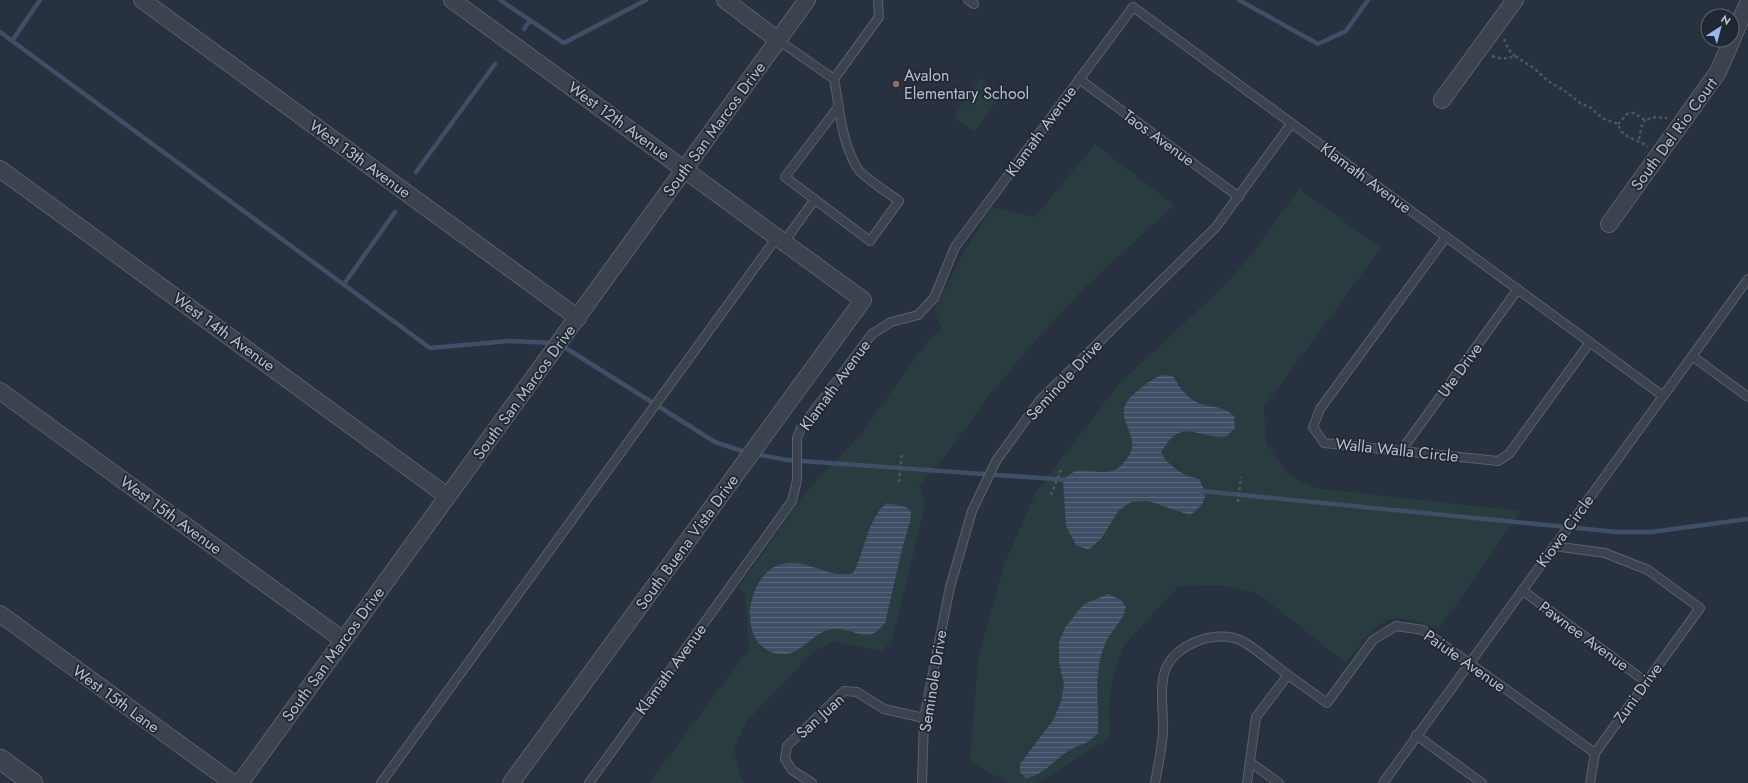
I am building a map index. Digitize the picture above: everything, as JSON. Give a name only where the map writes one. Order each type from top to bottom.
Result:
[{"type":"street","name":"West 13th Avenue","points":[[142,0],[578,318]]},
{"type":"street","name":"West 12th Avenue","points":[[452,0],[864,300]]},
{"type":"street","points":[[725,0],[778,40]]},
{"type":"street","name":"South San Marcos Drive","points":[[240,783],[807,0]]},
{"type":"street","points":[[1442,100],[1515,0]]},
{"type":"street","name":"South Del Rio Court","points":[[1740,22],[1748,4]]},
{"type":"street","name":"South Del Rio Court","points":[[1609,224],[1718,72],[1728,48]]},
{"type":"street","name":"West 14th Avenue","points":[[0,169],[447,496]]},
{"type":"street","name":"South Buena Vista Drive","points":[[511,783],[864,300]]},
{"type":"street","name":"West 15th Avenue","points":[[0,391],[343,640]]},
{"type":"street","name":"West 15th Lane","points":[[0,614],[233,783]]},
{"type":"street","points":[[0,759],[34,783]]},
{"type":"lane","points":[[834,79],[879,17],[878,0]]},
{"type":"lane","name":"Klamath Avenue","points":[[589,783],[792,501],[797,480],[797,438],[802,428],[872,334],[891,322],[918,315],[934,298],[955,247],[1133,6],[1291,124],[1663,396]]},
{"type":"lane","points":[[778,40],[834,79],[839,106],[845,141],[858,170],[899,201],[870,241],[785,177],[839,106]]},
{"type":"lane","name":"Taos Avenue","points":[[1079,79],[1239,197]]},
{"type":"lane","name":"Seminole Drive","points":[[922,783],[924,718],[950,587],[972,511],[996,461],[1040,400],[1216,227],[1291,124]]},
{"type":"lane","points":[[381,783],[781,240],[815,199]]},
{"type":"lane","name":"Walla Walla Circle","points":[[1446,237],[1320,408],[1313,428],[1324,443],[1498,461],[1509,454],[1590,342]]},
{"type":"lane","name":"Kiowa Circle","points":[[1383,783],[1416,735],[1747,282]]},
{"type":"lane","name":"Ute Drive","points":[[1401,451],[1518,289]]},
{"type":"lane","points":[[1692,356],[1748,397]]},
{"type":"lane","name":"Zuni Drive","points":[[1554,546],[1605,553],[1648,570],[1700,608],[1595,753],[1590,783]]},
{"type":"lane","name":"Pawnee Avenue","points":[[1522,590],[1646,682]]},
{"type":"lane","name":"Paiute Avenue","points":[[1288,675],[1327,703],[1374,640],[1396,626],[1423,630],[1595,753]]},
{"type":"lane","points":[[1155,783],[1163,732],[1161,694],[1164,672],[1177,653],[1195,641],[1218,636],[1241,641],[1288,675],[1256,717],[1251,763],[1247,783]]},
{"type":"lane","name":"San Juan","points":[[812,783],[792,770],[785,759],[787,746],[844,691],[857,692],[884,709],[924,718]]},
{"type":"lane","points":[[1416,735],[1482,783]]},
{"type":"lane","points":[[1251,763],[1279,783]]},
{"type":"path","points":[[1492,31],[1505,40],[1509,50],[1515,56],[1548,81],[1565,91],[1580,103],[1591,108],[1602,118],[1618,124]]},
{"type":"path","points":[[1479,48],[1499,58],[1508,59],[1515,56]]},
{"type":"path","points":[[1618,124],[1627,114],[1634,113],[1645,120]]},
{"type":"path","points":[[1639,139],[1642,125],[1645,120],[1656,117],[1668,118],[1679,126]]},
{"type":"path","points":[[1618,124],[1620,131],[1625,136],[1639,139],[1658,155]]},
{"type":"path","points":[[899,482],[902,454]]},
{"type":"path","points":[[1051,494],[1062,467]]},
{"type":"path","points":[[1238,502],[1241,477]]},
{"type":"green space","points":[[980,78],[1002,94],[974,132],[953,117]]},
{"type":"green space","points":[[1095,144],[1174,205],[1083,289],[1037,339],[986,399],[951,449],[919,486],[925,505],[893,638],[882,651],[832,641],[812,653],[746,722],[734,750],[741,779],[744,783],[649,783],[749,649],[745,594],[738,588],[805,493],[861,434],[927,342],[942,329],[934,311],[965,250],[992,207],[1035,217]]},
{"type":"green space","points":[[1299,189],[1381,248],[1264,407],[1266,443],[1288,475],[1315,488],[1521,511],[1439,629],[1421,622],[1407,619],[1394,618],[1388,620],[1370,633],[1346,663],[1257,593],[1219,585],[1179,586],[1125,644],[1113,674],[1109,709],[1110,738],[1037,783],[1008,783],[970,761],[978,659],[1004,565],[1036,492],[1119,384],[1227,283],[1251,255]]},
{"type":"water","points":[[1164,375],[1173,376],[1182,390],[1194,401],[1224,409],[1234,416],[1235,428],[1226,437],[1215,437],[1183,432],[1176,435],[1169,441],[1161,453],[1168,463],[1177,470],[1188,476],[1199,479],[1205,495],[1203,503],[1190,515],[1148,501],[1131,502],[1119,510],[1101,539],[1088,550],[1076,545],[1066,526],[1063,480],[1071,473],[1076,471],[1083,470],[1103,472],[1115,470],[1126,460],[1131,450],[1132,441],[1124,416],[1124,408],[1129,398],[1141,388],[1154,378]]},
{"type":"water","points":[[887,503],[906,507],[911,512],[910,522],[903,545],[885,623],[873,634],[867,635],[844,630],[828,630],[821,633],[801,648],[787,654],[779,654],[765,649],[756,639],[751,626],[750,610],[753,595],[759,581],[769,570],[782,564],[791,563],[800,563],[835,574],[853,573],[875,517],[880,509]]},
{"type":"water","points":[[1108,594],[1121,600],[1126,607],[1122,617],[1105,644],[1101,655],[1097,688],[1098,733],[1088,741],[1066,753],[1039,773],[1026,778],[1020,772],[1020,764],[1054,719],[1061,701],[1064,685],[1059,662],[1059,641],[1066,626],[1084,604]]},
{"type":"waterway","points":[[12,41],[40,0]]},
{"type":"waterway","points":[[500,0],[564,43],[646,0]]},
{"type":"waterway","points":[[1239,0],[1318,44],[1346,31],[1368,0]]},
{"type":"waterway","points":[[524,29],[529,22]]},
{"type":"waterway","points":[[0,32],[430,348],[509,341],[554,343]]},
{"type":"waterway","points":[[416,172],[495,64]]},
{"type":"waterway","points":[[344,284],[395,212]]},
{"type":"waterway","points":[[561,345],[715,442],[748,453]]},
{"type":"waterway","points":[[755,454],[787,460],[1069,480]]},
{"type":"waterway","points":[[1201,491],[1617,532],[1651,532],[1748,519]]},
{"type":"place","name":"Avalon Elementary School","points":[[896,84]]}]
